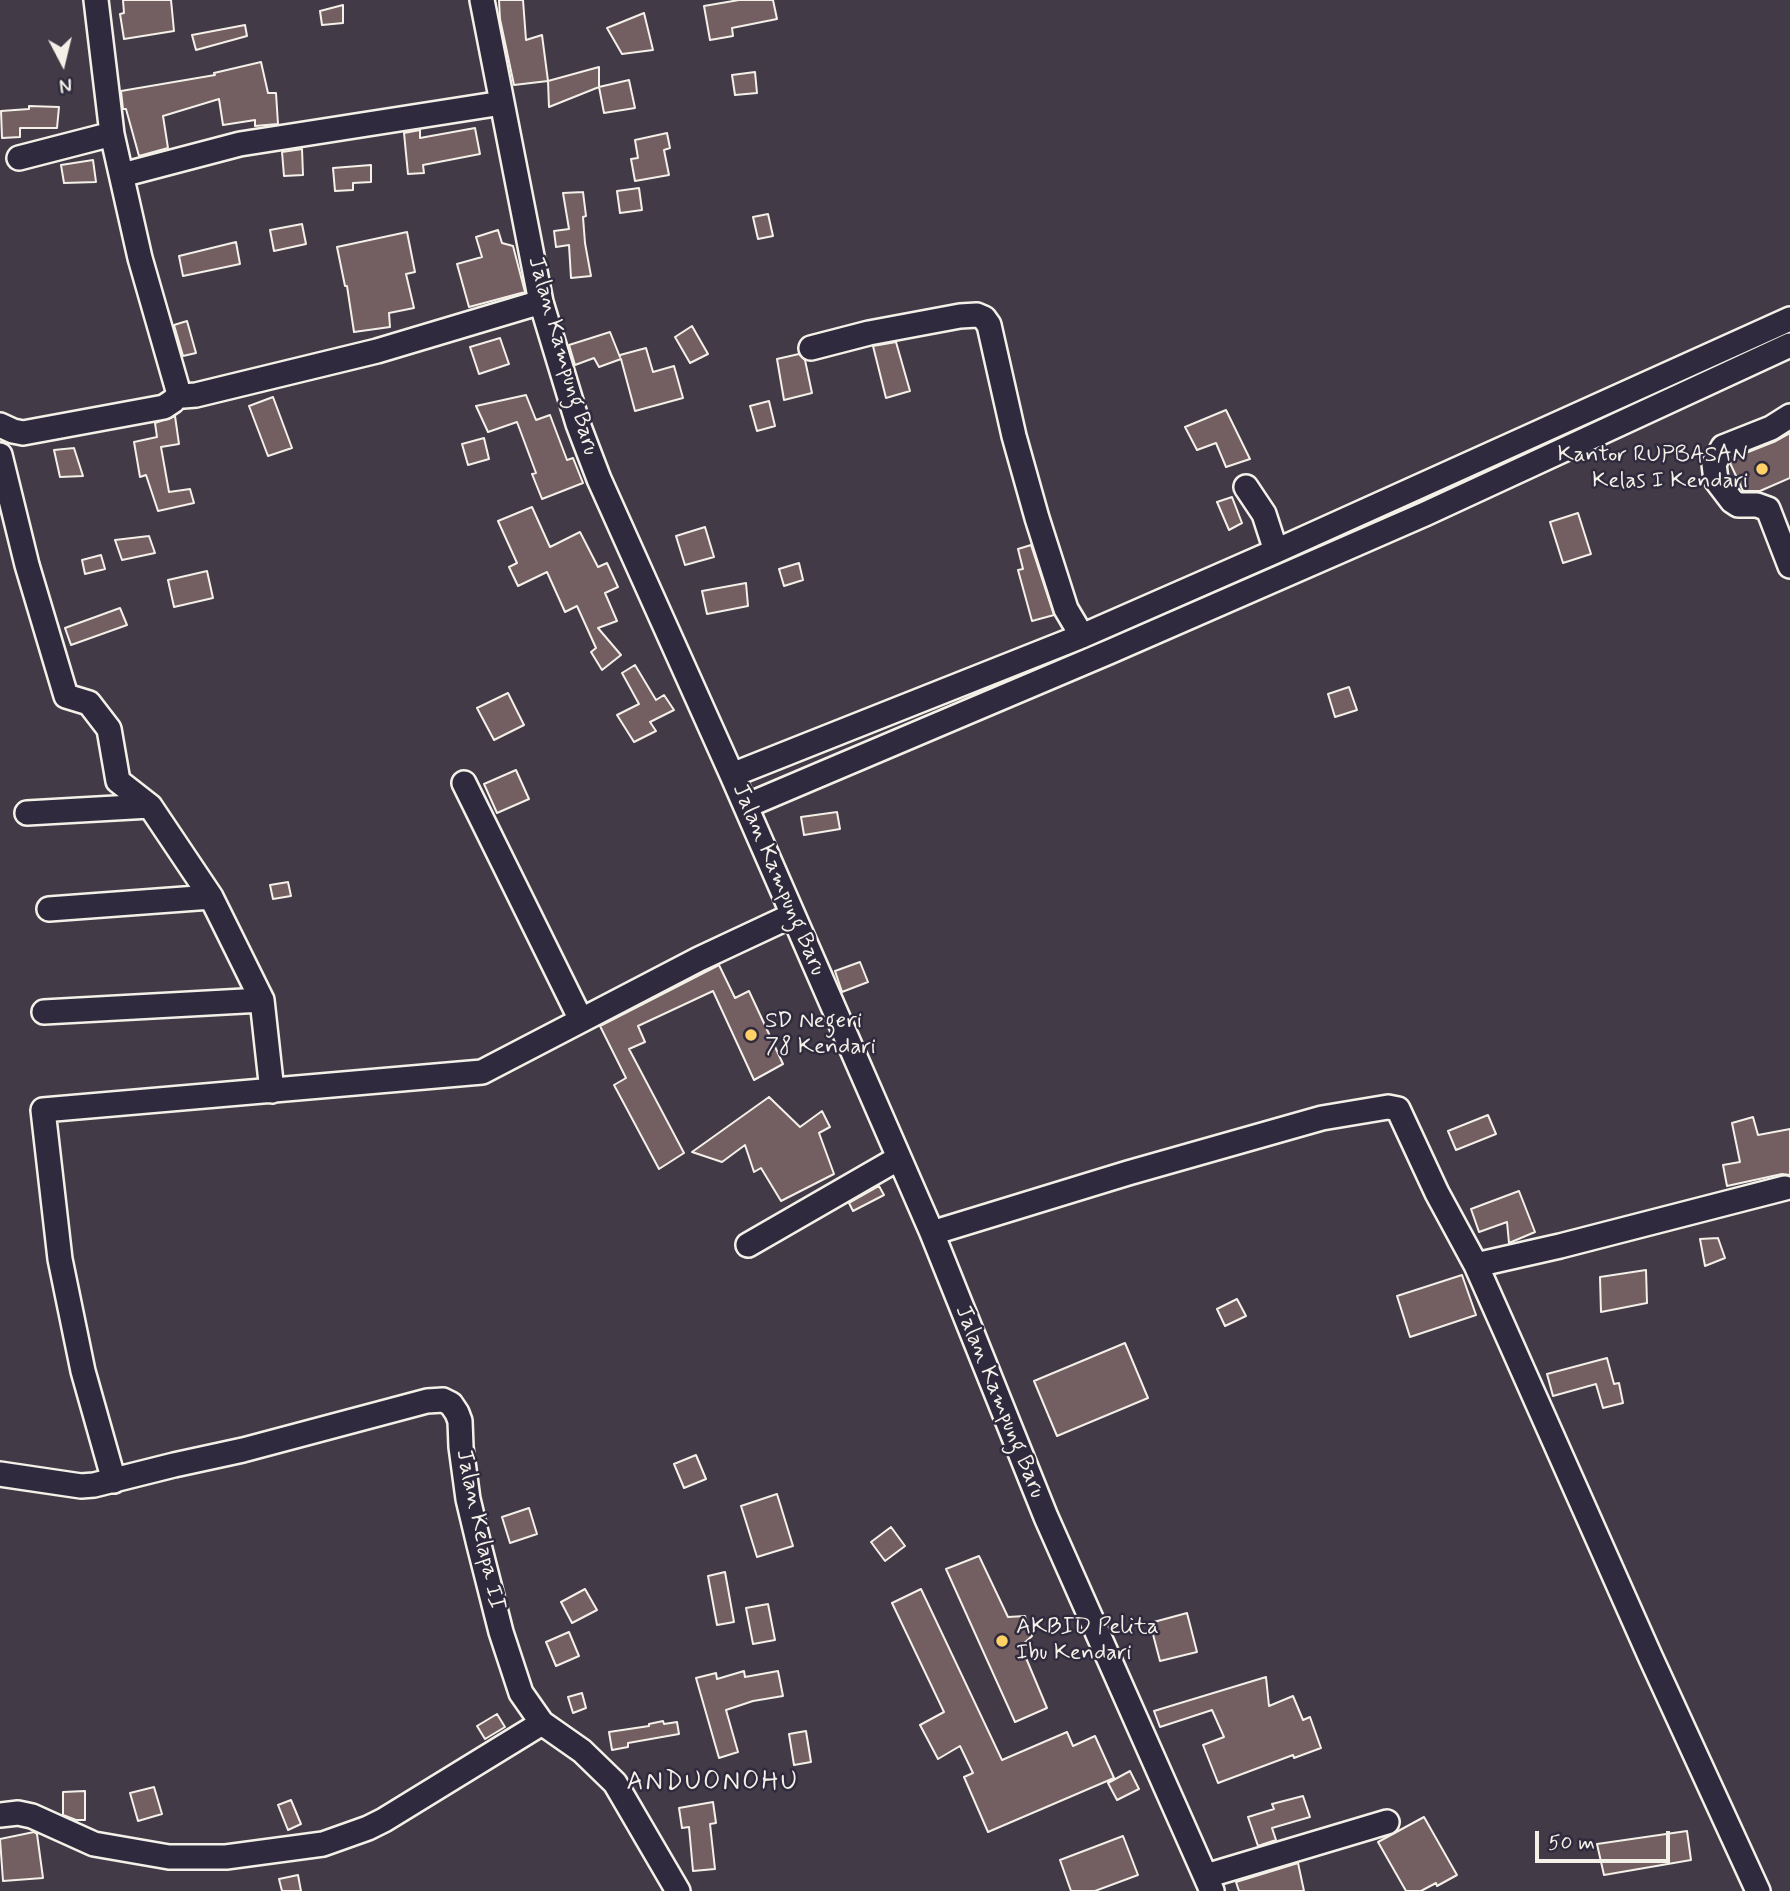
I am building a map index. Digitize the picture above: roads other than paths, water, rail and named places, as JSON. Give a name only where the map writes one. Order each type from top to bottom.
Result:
[{"type":"street","points":[[96,0],[112,134],[140,258],[179,394]]},
{"type":"street","name":"Jalan Kampung Baru","points":[[482,0],[541,302],[578,424],[599,479],[746,806],[932,1233],[1046,1517],[1209,1884]]},
{"type":"street","points":[[122,175],[240,144],[502,103]]},
{"type":"street","points":[[19,158],[112,134]]},
{"type":"street","points":[[179,394],[196,395],[377,351],[541,302]]},
{"type":"street","points":[[811,348],[869,333],[960,316],[977,315],[984,318],[989,325],[1014,436],[1037,518],[1066,609],[1082,636]]},
{"type":"street","points":[[732,775],[1082,636],[1783,323],[1789,350],[1412,520],[746,806]]},
{"type":"street","points":[[0,425],[23,433],[164,407],[179,394]]},
{"type":"street","points":[[1790,416],[1771,428],[1723,447],[1714,464],[1716,480],[1731,501],[1738,505],[1758,505],[1768,509],[1790,566]]},
{"type":"street","points":[[0,455],[27,565],[66,696],[89,703],[109,729],[118,781],[150,806],[211,897],[262,1000],[272,1091]]},
{"type":"street","points":[[1247,487],[1264,514],[1276,551]]},
{"type":"street","points":[[464,783],[581,1020]]},
{"type":"street","points":[[27,813],[150,806]]},
{"type":"street","points":[[49,909],[211,897]]},
{"type":"street","points":[[114,1481],[83,1371],[60,1259],[43,1110],[482,1072],[699,959],[793,915]]},
{"type":"street","points":[[44,1012],[262,1000]]},
{"type":"street","points":[[932,1233],[1128,1173],[1322,1118],[1388,1107],[1398,1109],[1437,1193],[1476,1265],[1758,1891]]},
{"type":"street","points":[[748,1245],[899,1158]]},
{"type":"street","points":[[1476,1265],[1785,1188]]},
{"type":"street","name":"Jalan Kelapa II","points":[[0,1474],[81,1486],[114,1481],[427,1401],[443,1400],[451,1404],[460,1422],[468,1499],[501,1632],[521,1693],[541,1723],[582,1751],[615,1783],[678,1891]]},
{"type":"street","points":[[0,1815],[32,1816],[94,1844],[169,1857],[226,1857],[323,1844],[384,1820],[541,1723]]},
{"type":"street","points":[[1209,1884],[1387,1822]]},
{"type":"place","name":"Kantor RUPBASAN Kelas I Kendari","points":[[1762,469]]},
{"type":"place","name":"SD Negeri 78 Kendari","points":[[751,1035]]},
{"type":"place","name":"AKBID Pelita Ibu Kendari","points":[[1002,1641]]},
{"type":"district","name":"ANDUONOHU","points":[[713,1784]]}]
